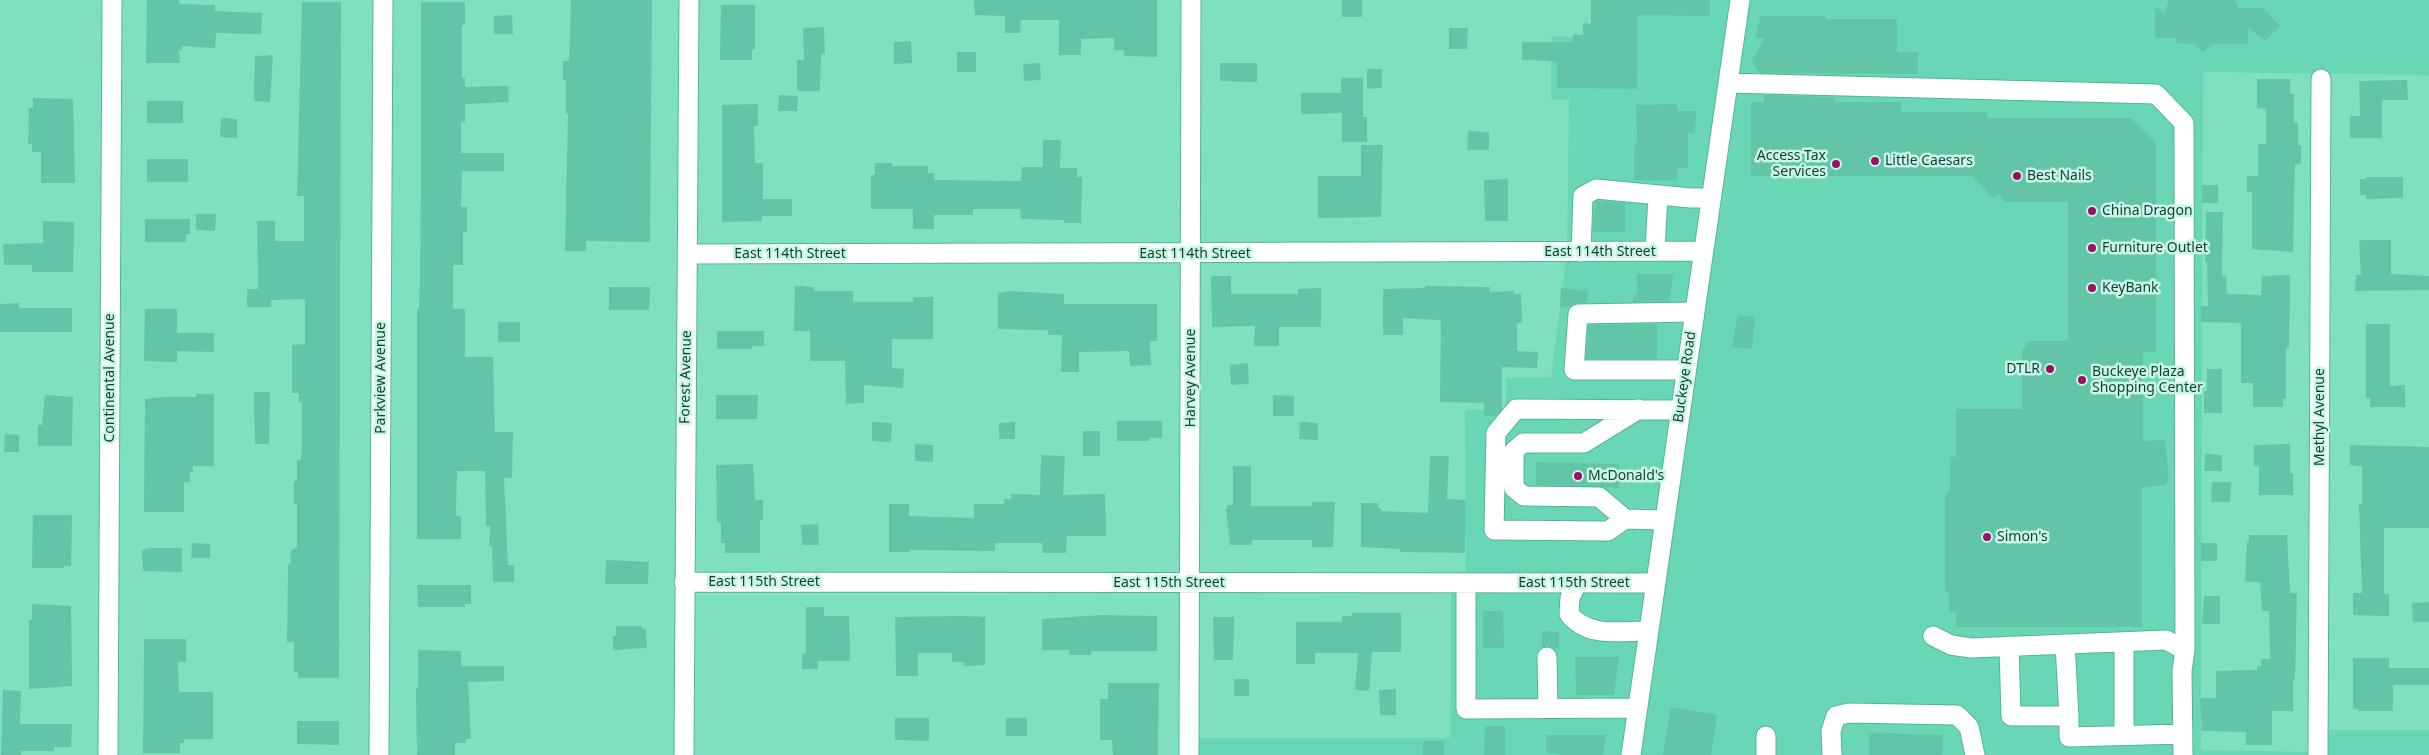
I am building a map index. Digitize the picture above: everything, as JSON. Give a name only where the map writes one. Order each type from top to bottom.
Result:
[{"type":"street","name":"Continental Avenue","points":[[108,755],[112,0]]},
{"type":"street","name":"Parkview Avenue","points":[[379,755],[383,0]]},
{"type":"street","name":"Forest Avenue","points":[[684,755],[689,0]]},
{"type":"street","name":"Harvey Avenue","points":[[1189,755],[1191,0]]},
{"type":"street","name":"Buckeye Road","points":[[1631,755],[1654,583],[1740,0]]},
{"type":"street","name":"Methyl Avenue","points":[[2318,755],[2321,80]]},
{"type":"street","points":[[1728,83],[2156,94],[2184,123],[2185,650],[2182,671],[2183,755]]},
{"type":"street","points":[[1580,252],[1583,196],[1589,190],[1711,198]]},
{"type":"street","points":[[1655,251],[1658,195]]},
{"type":"street","name":"East 114th Street","points":[[687,254],[1703,251]]},
{"type":"street","points":[[1686,370],[1574,370],[1578,314],[1694,312]]},
{"type":"street","points":[[1664,520],[1625,519],[1608,531],[1494,530],[1496,433],[1516,408],[1680,410]]},
{"type":"street","points":[[1625,519],[1599,497],[1524,496],[1514,488],[1514,451],[1523,443],[1584,443],[1639,410]]},
{"type":"street","name":"East 115th Street","points":[[684,582],[1654,583]]},
{"type":"street","points":[[1466,583],[1466,709],[1638,708]]},
{"type":"street","points":[[1577,583],[1570,598],[1569,614],[1577,624],[1590,630],[1648,631]]},
{"type":"street","points":[[1933,636],[1958,646],[2166,640],[2185,650]]},
{"type":"street","points":[[2124,642],[2124,735]]},
{"type":"street","points":[[2065,644],[2069,737],[2183,734]]},
{"type":"street","points":[[2008,646],[2011,716],[2069,716]]},
{"type":"street","points":[[1547,657],[1548,708]]},
{"type":"street","points":[[1832,755],[1831,731],[1836,716],[1849,713],[1936,713],[1957,714],[1969,727],[1975,755]]},
{"type":"street","points":[[1766,736],[1766,755]]},
{"type":"shaded area","points":[[1611,0],[2429,0],[2429,75],[2203,72],[2201,750],[2318,752],[2318,730],[2429,730],[2429,755],[1189,755],[1189,738],[1450,738],[1451,583],[1466,582],[1465,410],[1506,409],[1506,378],[1551,377],[1567,252],[1569,99],[1551,99],[1551,37],[1611,37]]},
{"type":"building","points":[[147,0],[179,0],[179,4],[215,5],[215,11],[262,13],[261,34],[216,33],[215,48],[182,46],[182,50],[179,50],[180,63],[146,63]]},
{"type":"building","points":[[571,0],[652,0],[650,242],[586,241],[586,251],[565,251],[568,114],[566,114],[566,80],[563,80],[563,61],[569,61]]},
{"type":"building","points":[[974,0],[1157,0],[1157,57],[1124,56],[1124,50],[1114,50],[1114,38],[1081,39],[1081,55],[1059,55],[1059,20],[1021,20],[1020,33],[1005,33],[1005,16],[975,15]]},
{"type":"building","points":[[1342,0],[1362,0],[1362,17],[1342,17]]},
{"type":"building","points":[[1591,0],[1710,0],[1710,16],[1638,15],[1637,89],[1557,88],[1557,61],[1522,60],[1522,42],[1573,42],[1573,34],[1583,35],[1583,23],[1591,24]]},
{"type":"building","points":[[2169,0],[2235,0],[2239,8],[2263,8],[2280,26],[2265,41],[2248,27],[2248,44],[2212,44],[2203,52],[2194,44],[2176,43],[2176,38],[2155,38],[2155,6],[2164,14]]},
{"type":"building","points":[[302,2],[341,2],[339,678],[298,678],[298,672],[294,672],[294,642],[287,642],[288,564],[290,564],[291,550],[297,548],[297,504],[294,504],[294,481],[297,481],[297,460],[301,460],[302,447],[302,402],[299,402],[299,393],[292,393],[292,345],[305,344],[305,299],[271,300],[271,307],[247,307],[247,289],[258,289],[257,221],[275,221],[275,241],[304,241],[304,196],[297,196]]},
{"type":"building","points":[[421,2],[465,2],[465,25],[462,25],[462,78],[465,78],[465,87],[508,86],[509,102],[465,104],[465,122],[461,122],[461,153],[504,153],[504,171],[462,171],[461,207],[467,207],[467,232],[463,232],[463,265],[453,265],[453,309],[465,309],[465,357],[493,357],[495,432],[513,432],[512,478],[504,478],[508,565],[514,565],[514,582],[493,582],[492,546],[489,546],[490,526],[486,526],[485,471],[457,471],[456,516],[461,516],[461,539],[417,539],[417,309],[419,309],[420,276]]},
{"type":"building","points":[[721,5],[755,5],[755,49],[752,50],[752,60],[720,60]]},
{"type":"building","points":[[512,15],[513,34],[494,34],[494,16]]},
{"type":"building","points":[[1760,16],[1826,16],[1826,19],[1897,19],[1897,52],[1918,52],[1918,74],[1759,73],[1752,61],[1765,38],[1756,38]]},
{"type":"building","points":[[824,27],[825,54],[821,54],[820,91],[797,91],[797,60],[804,60],[803,28]]},
{"type":"building","points":[[1449,28],[1468,28],[1467,49],[1449,49]]},
{"type":"building","points":[[911,41],[912,63],[894,64],[894,42]]},
{"type":"building","points":[[957,52],[976,52],[976,72],[957,72]]},
{"type":"building","points":[[273,55],[270,102],[254,101],[255,56]]},
{"type":"building","points":[[1040,63],[1041,80],[1024,81],[1023,64]]},
{"type":"building","points":[[1220,63],[1257,63],[1257,82],[1220,81]]},
{"type":"building","points":[[1367,69],[1382,69],[1382,88],[1367,89]]},
{"type":"building","points":[[1341,78],[1363,78],[1363,117],[1367,117],[1367,142],[1342,142],[1342,113],[1301,114],[1301,93],[1341,93]]},
{"type":"building","points":[[2257,79],[2290,79],[2290,94],[2294,94],[2294,123],[2298,123],[2298,145],[2301,145],[2301,163],[2295,165],[2293,252],[2252,249],[2252,192],[2247,192],[2247,176],[2258,176],[2258,144],[2266,144],[2266,109],[2257,108]]},
{"type":"building","points":[[2407,80],[2408,100],[2382,100],[2382,138],[2350,138],[2350,116],[2360,116],[2359,81]]},
{"type":"building","points":[[779,95],[798,96],[797,111],[778,111]]},
{"type":"building","name":"Buckeye Plaza Shopping Center","points":[[1764,95],[1835,97],[1835,102],[1901,102],[1901,112],[1987,112],[1987,118],[2131,118],[2156,143],[2156,352],[2143,352],[2143,441],[2165,440],[2169,482],[2166,482],[2167,485],[2142,487],[2142,627],[1956,627],[1956,612],[1949,612],[1949,594],[1945,589],[1945,495],[1950,490],[1950,457],[1956,457],[1956,409],[2022,409],[2022,350],[2029,341],[2068,341],[2068,202],[2005,202],[1998,194],[1993,198],[1972,176],[1751,176],[1751,102],[1764,102]]},
{"type":"building","points":[[33,98],[73,99],[75,183],[41,183],[41,152],[32,152],[32,144],[28,144],[29,108],[33,108]]},
{"type":"building","points":[[147,101],[183,101],[183,123],[147,123]]},
{"type":"building","points":[[758,104],[758,126],[754,126],[755,163],[763,163],[763,199],[792,199],[792,216],[762,216],[762,221],[722,222],[722,105]]},
{"type":"building","points":[[1677,104],[1678,111],[1697,111],[1694,133],[1688,133],[1688,168],[1678,168],[1677,181],[1634,180],[1634,145],[1637,145],[1636,105]]},
{"type":"building","points":[[221,118],[237,119],[237,138],[220,137]]},
{"type":"building","points":[[1468,131],[1489,132],[1489,150],[1467,150]]},
{"type":"building","points":[[1043,140],[1061,140],[1060,168],[1077,168],[1077,177],[1082,177],[1081,223],[1064,223],[1064,220],[1021,219],[1020,209],[973,209],[973,215],[934,215],[934,229],[913,229],[913,209],[871,209],[871,175],[875,175],[875,163],[892,163],[892,166],[928,166],[928,173],[934,173],[934,180],[1021,181],[1022,167],[1043,167]]},
{"type":"building","points":[[1361,145],[1383,145],[1381,217],[1318,218],[1318,176],[1361,176]]},
{"type":"building","points":[[147,159],[188,159],[188,182],[147,182]]},
{"type":"building","points":[[2366,177],[2403,177],[2403,198],[2366,199],[2366,195],[2360,195],[2360,179],[2366,179]]},
{"type":"building","points":[[1508,179],[1508,221],[1485,221],[1484,180]]},
{"type":"building","points":[[2202,185],[2218,185],[2218,203],[2202,203]]},
{"type":"building","points":[[1595,202],[1625,203],[1625,232],[1593,232]]},
{"type":"building","points":[[2206,212],[2223,212],[2222,276],[2226,276],[2227,294],[2261,295],[2262,276],[2290,275],[2289,348],[2286,348],[2286,399],[2283,399],[2283,407],[2253,407],[2253,383],[2241,383],[2241,323],[2201,322],[2201,306],[2208,306],[2207,262],[2205,262]]},
{"type":"building","points":[[196,214],[216,214],[215,231],[196,230]]},
{"type":"building","points":[[145,219],[190,219],[190,234],[186,234],[186,242],[145,242]]},
{"type":"building","points":[[43,221],[74,222],[73,272],[32,272],[32,265],[4,265],[3,244],[43,243]]},
{"type":"building","points":[[2362,240],[2391,240],[2391,274],[2429,276],[2429,290],[2355,291],[2356,275],[2361,275],[2359,242]]},
{"type":"building","points":[[1637,274],[1674,274],[1669,301],[1633,302],[1633,295],[1637,295]]},
{"type":"building","points":[[1211,276],[1231,276],[1231,294],[1298,294],[1298,289],[1321,288],[1321,327],[1279,327],[1279,346],[1254,346],[1255,326],[1212,327]]},
{"type":"building","points":[[795,286],[814,287],[814,291],[853,291],[853,302],[913,302],[913,297],[933,297],[933,339],[892,339],[892,368],[904,369],[903,388],[864,385],[864,403],[846,404],[845,361],[810,361],[810,331],[794,331]]},
{"type":"building","points":[[1425,286],[1490,287],[1490,292],[1514,291],[1514,294],[1521,294],[1522,323],[1517,323],[1517,351],[1538,352],[1537,368],[1502,367],[1502,409],[1495,416],[1484,416],[1484,403],[1440,402],[1441,321],[1403,318],[1403,335],[1383,335],[1383,289],[1425,288]]},
{"type":"building","points":[[609,287],[650,287],[649,310],[609,310]]},
{"type":"building","points":[[1561,288],[1588,291],[1587,303],[1577,303],[1570,307],[1560,306]]},
{"type":"building","points":[[1010,291],[1064,294],[1064,304],[1157,304],[1157,341],[1150,341],[1151,365],[1130,366],[1129,351],[1079,352],[1079,372],[1061,372],[1062,335],[1048,335],[1048,330],[998,329],[998,293]]},
{"type":"building","points":[[19,303],[19,308],[72,308],[72,332],[0,332],[0,304]]},
{"type":"building","points":[[145,309],[177,309],[177,333],[214,333],[214,352],[177,351],[177,362],[144,361]]},
{"type":"building","points":[[1738,315],[1755,317],[1752,349],[1732,347]]},
{"type":"building","points":[[498,322],[520,322],[520,342],[498,342]]},
{"type":"building","points":[[1657,324],[1657,359],[1586,359],[1588,325]]},
{"type":"building","points":[[2366,324],[2390,324],[2390,386],[2405,385],[2405,407],[2370,407],[2370,398],[2366,398]]},
{"type":"building","points":[[717,331],[764,331],[764,346],[752,346],[752,349],[717,349]]},
{"type":"building","points":[[1248,363],[1249,384],[1231,385],[1230,365]]},
{"type":"building","points":[[2207,369],[2222,369],[2222,413],[2204,413]]},
{"type":"building","points":[[254,392],[270,392],[269,444],[255,444]]},
{"type":"building","points":[[196,394],[214,394],[214,466],[193,466],[193,472],[190,472],[190,482],[184,482],[184,512],[144,512],[145,399],[196,397]]},
{"type":"building","points":[[45,395],[73,397],[72,446],[38,446],[38,425],[42,425]]},
{"type":"building","points":[[716,395],[758,395],[757,419],[716,419]]},
{"type":"building","points":[[1273,395],[1294,396],[1294,416],[1273,416]]},
{"type":"building","points":[[1117,421],[1162,421],[1162,438],[1149,438],[1149,441],[1117,441]]},
{"type":"building","points":[[872,422],[892,423],[891,442],[872,441]]},
{"type":"building","points":[[1015,422],[1015,439],[999,439],[999,423]]},
{"type":"building","points":[[1300,422],[1318,423],[1318,440],[1299,439]]},
{"type":"building","points":[[1083,431],[1100,431],[1100,456],[1083,456]]},
{"type":"building","points":[[5,434],[19,435],[19,452],[4,452]]},
{"type":"building","points":[[915,444],[933,445],[933,462],[915,461]]},
{"type":"building","points":[[2290,444],[2290,473],[2293,474],[2293,495],[2259,495],[2259,466],[2254,466],[2254,445]]},
{"type":"building","points":[[2350,445],[2429,447],[2429,528],[2384,528],[2384,594],[2389,594],[2389,616],[2353,615],[2353,593],[2362,593],[2359,504],[2362,504],[2362,466],[2350,465]]},
{"type":"building","points":[[2205,454],[2222,455],[2222,471],[2204,471]]},
{"type":"building","points":[[1041,455],[1065,456],[1063,495],[1105,494],[1106,536],[1067,536],[1066,553],[1043,553],[1042,543],[995,543],[995,551],[909,550],[909,552],[889,552],[889,504],[909,504],[909,516],[974,518],[974,504],[1004,504],[1004,499],[1011,499],[1011,494],[1040,495]]},
{"type":"building","points":[[1430,456],[1449,456],[1447,499],[1466,500],[1465,553],[1400,552],[1400,549],[1361,547],[1361,503],[1378,503],[1378,508],[1381,508],[1381,511],[1428,513]]},
{"type":"building","name":"McDonald's","points":[[1536,462],[1619,464],[1619,488],[1536,485]]},
{"type":"building","points":[[753,464],[755,500],[763,500],[763,520],[760,520],[760,553],[725,553],[725,543],[721,543],[721,522],[717,522],[716,465]]},
{"type":"building","points":[[1233,466],[1251,466],[1251,506],[1312,506],[1312,502],[1335,502],[1333,547],[1312,547],[1312,540],[1252,540],[1251,545],[1230,545],[1226,509],[1228,505],[1233,505]]},
{"type":"building","points":[[2212,482],[2231,482],[2230,502],[2211,502]]},
{"type":"building","points":[[33,515],[72,515],[71,566],[64,566],[64,568],[32,568]]},
{"type":"building","points":[[818,524],[819,545],[802,545],[801,525]]},
{"type":"building","points":[[2249,535],[2287,535],[2290,593],[2297,593],[2293,711],[2272,711],[2272,745],[2246,745],[2246,732],[2202,731],[2200,698],[2216,698],[2216,671],[2257,670],[2257,666],[2261,666],[2261,659],[2270,659],[2269,611],[2262,611],[2260,582],[2245,582]]},
{"type":"building","points":[[192,543],[210,544],[210,558],[191,558]]},
{"type":"building","points":[[2201,543],[2217,543],[2217,561],[2201,561]]},
{"type":"building","points":[[150,548],[182,548],[182,572],[143,571],[142,550]]},
{"type":"building","points":[[606,560],[649,562],[648,584],[605,584]]},
{"type":"building","points":[[417,585],[471,585],[471,604],[465,604],[465,607],[418,607]]},
{"type":"building","points":[[2204,596],[2220,596],[2220,624],[2202,624]]},
{"type":"building","points":[[2429,602],[2429,622],[2413,622],[2412,603]]},
{"type":"building","points":[[32,604],[71,606],[72,686],[29,689],[29,620],[32,620]]},
{"type":"building","points":[[806,607],[824,607],[824,616],[849,616],[850,661],[818,661],[818,669],[802,669],[802,654],[806,653]]},
{"type":"building","points":[[1483,611],[1503,611],[1504,648],[1483,648]]},
{"type":"building","points":[[1352,613],[1401,613],[1401,652],[1372,652],[1369,691],[1355,690],[1358,653],[1315,653],[1315,664],[1296,664],[1296,622],[1342,622],[1342,616],[1352,616]]},
{"type":"building","points":[[1102,615],[1157,616],[1157,651],[1091,651],[1091,655],[1069,655],[1069,650],[1042,650],[1042,619]]},
{"type":"building","points":[[895,617],[985,617],[985,665],[964,666],[964,662],[952,662],[952,653],[918,653],[918,676],[896,676]]},
{"type":"building","points":[[1213,617],[1234,617],[1233,660],[1214,660]]},
{"type":"building","points":[[616,626],[642,626],[642,629],[646,629],[647,648],[613,650],[613,636],[616,636]]},
{"type":"building","points":[[1542,631],[1559,632],[1559,649],[1547,646],[1542,647]]},
{"type":"building","points":[[144,639],[186,639],[186,662],[178,662],[179,692],[213,692],[213,739],[184,739],[184,743],[180,743],[180,753],[143,753]]},
{"type":"building","points":[[418,650],[461,651],[461,666],[504,666],[504,681],[468,682],[471,739],[466,739],[466,743],[455,743],[455,755],[417,755],[416,690],[418,686]]},
{"type":"building","points":[[1575,657],[1619,657],[1614,695],[1576,695]]},
{"type":"building","points":[[2353,658],[2389,658],[2389,668],[2429,668],[2429,685],[2393,685],[2393,711],[2358,711],[2358,709],[2353,709]]},
{"type":"building","points":[[1234,679],[1249,679],[1249,696],[1234,696]]},
{"type":"building","points":[[1108,683],[1159,683],[1158,755],[1113,755],[1112,740],[1100,740],[1100,699],[1108,699]]},
{"type":"building","points":[[1396,689],[1396,715],[1380,715],[1379,690]]},
{"type":"building","points":[[3,690],[21,691],[20,724],[72,724],[71,747],[54,747],[54,751],[21,751],[21,755],[1,755]]},
{"type":"building","points":[[1671,707],[1717,715],[1711,755],[1663,755]]},
{"type":"building","points":[[895,718],[929,718],[929,741],[895,740]]},
{"type":"building","points":[[1006,718],[1027,718],[1027,736],[1006,736]]},
{"type":"building","points":[[297,721],[339,721],[339,745],[297,744]]},
{"type":"building","points":[[1485,726],[1505,726],[1505,755],[1484,755]]},
{"type":"building","points":[[1869,733],[1943,735],[1942,755],[1869,755]]},
{"type":"building","points":[[1546,735],[1607,735],[1603,755],[1561,755],[1546,752]]},
{"type":"building","points":[[1423,741],[1444,741],[1444,755],[1423,755]]},
{"type":"place","name":"Little Caesars","points":[[1875,161]]},
{"type":"place","name":"Access Tax Services","points":[[1836,164]]},
{"type":"place","name":"Best Nails","points":[[2017,176]]},
{"type":"place","name":"China Dragon","points":[[2092,211]]},
{"type":"place","name":"Furniture Outlet","points":[[2092,248]]},
{"type":"place","name":"KeyBank","points":[[2092,288]]},
{"type":"place","name":"DTLR","points":[[2050,369]]},
{"type":"place","name":"Buckeye Plaza Shopping Center","points":[[2082,380]]},
{"type":"place","name":"McDonald's","points":[[1578,476]]},
{"type":"place","name":"Simon's","points":[[1987,537]]}]
